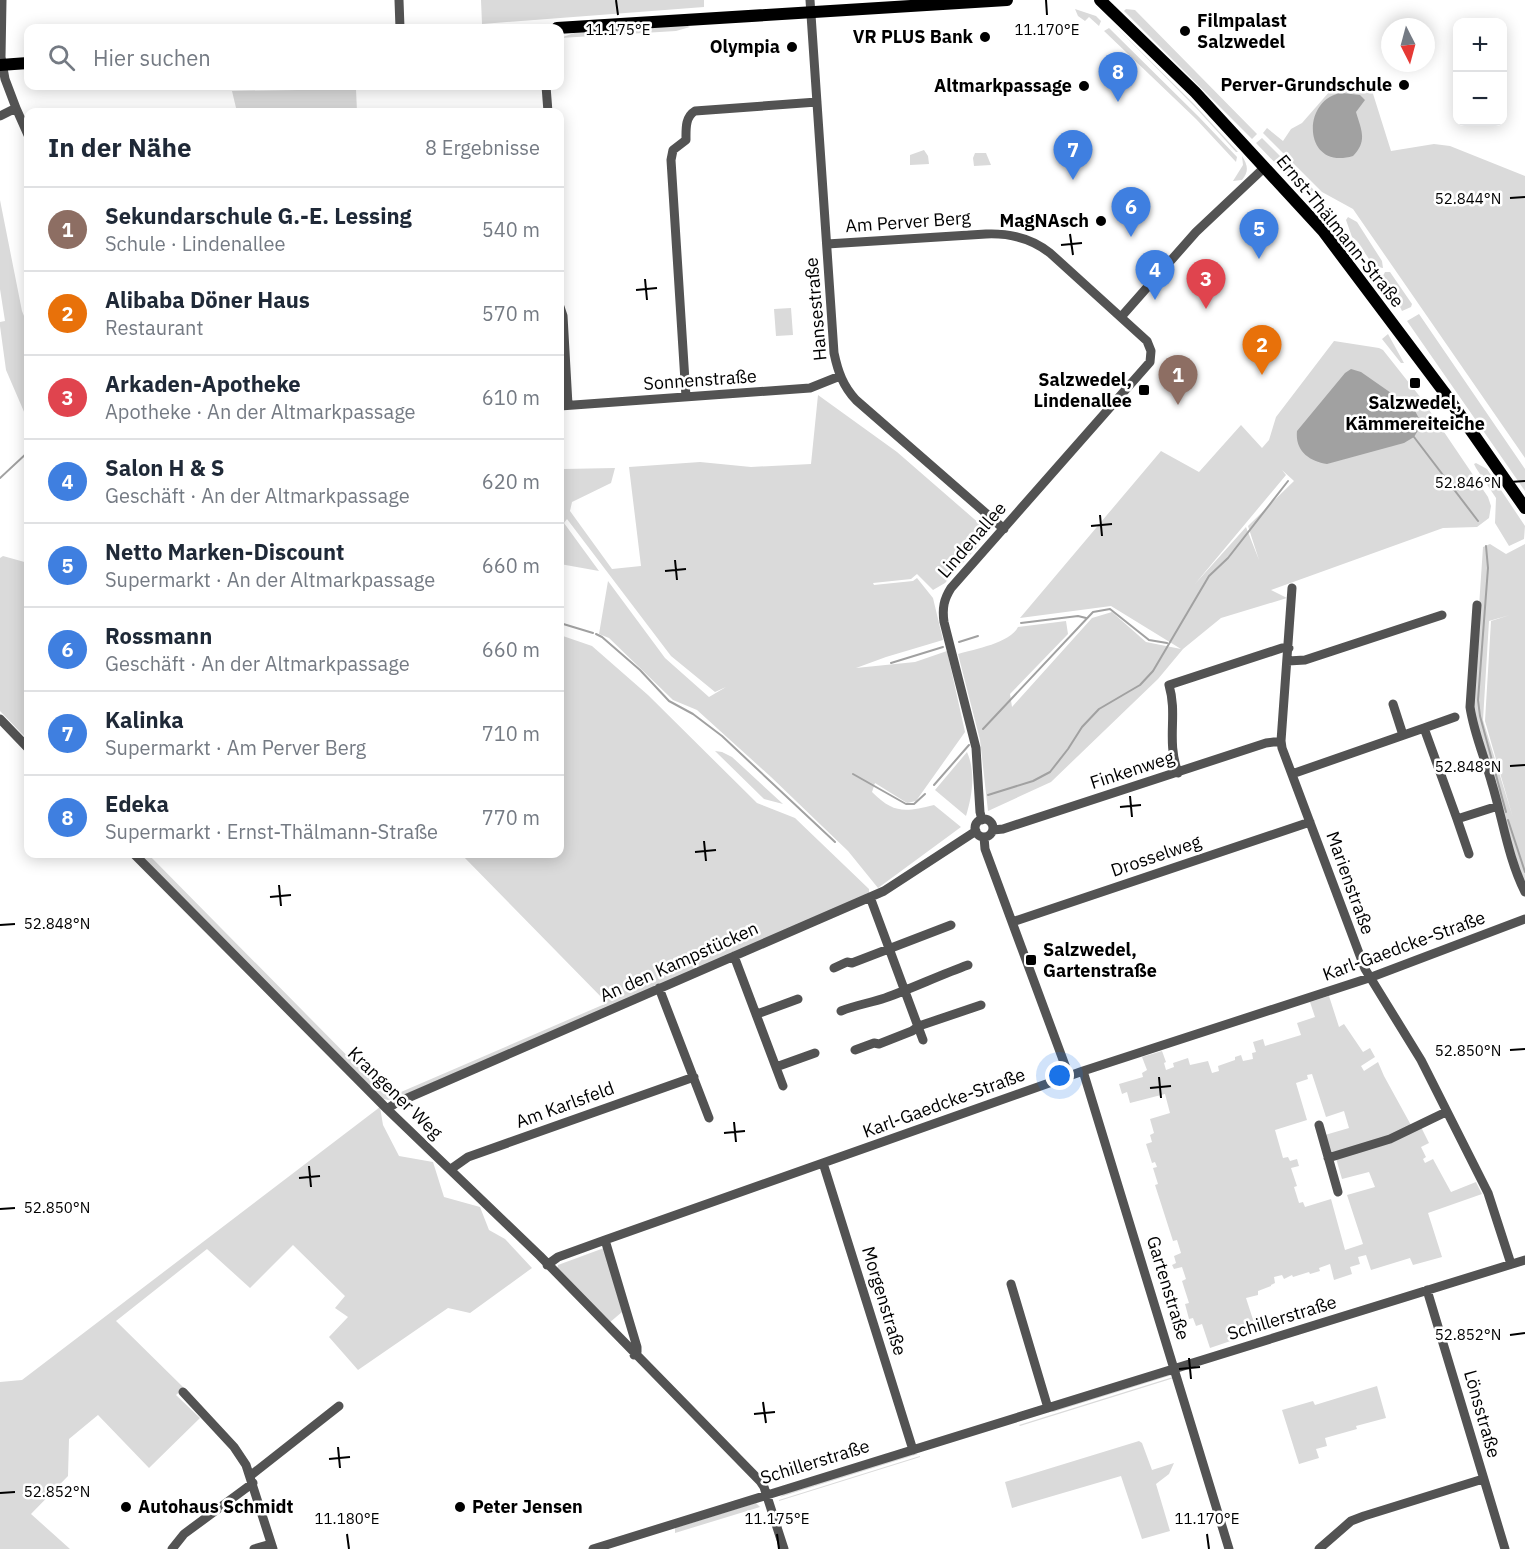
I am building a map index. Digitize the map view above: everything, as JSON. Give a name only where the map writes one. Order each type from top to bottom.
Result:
[{"type":"main road","points":[[564,28],[1007,0]]},
{"type":"main road","name":"Ernst-Thälmann-Straße","points":[[1100,0],[1195,92],[1323,231],[1438,384],[1525,508]]},
{"type":"main road","points":[[1,65],[24,63]]},
{"type":"street","points":[[2,0],[1,65],[24,126]]},
{"type":"street","points":[[399,0],[400,24]]},
{"type":"street","name":"Hansestraße","points":[[810,0],[834,353],[840,376],[856,399],[1004,529]]},
{"type":"street","points":[[546,90],[548,108]]},
{"type":"street","points":[[686,397],[671,160],[673,150],[686,140],[687,120],[692,112],[817,102]]},
{"type":"street","points":[[0,116],[16,108]]},
{"type":"street","points":[[1121,317],[1196,232],[1265,167]]},
{"type":"street","name":"Am Perver Berg","points":[[826,244],[986,234],[1011,235],[1042,247],[1148,341],[1151,351],[1150,362]]},
{"type":"street","name":"Lindenallee","points":[[982,820],[976,748],[944,621],[945,598],[951,588],[1150,362]]},
{"type":"street","name":"Sonnenstraße","points":[[564,406],[810,388],[840,376]]},
{"type":"street","name":"Marienstraße","points":[[1292,588],[1281,741],[1369,978],[1421,1060],[1488,1193],[1511,1264]]},
{"type":"street","points":[[1477,605],[1470,707],[1472,722],[1515,870],[1525,892]]},
{"type":"street","points":[[1288,661],[1305,660],[1442,615]]},
{"type":"street","points":[[1178,773],[1171,742],[1174,709],[1169,685],[1282,648],[1289,648]]},
{"type":"street","points":[[1393,704],[1403,735]]},
{"type":"street","points":[[1292,774],[1455,717]]},
{"type":"street","points":[[0,719],[24,744]]},
{"type":"street","points":[[1424,728],[1469,854]]},
{"type":"street","name":"Finkenweg","points":[[993,830],[1004,829],[1266,743],[1281,741]]},
{"type":"street","points":[[1457,819],[1498,806]]},
{"type":"street","points":[[982,820],[991,822],[993,830]]},
{"type":"street","name":"An den Kampstücken","points":[[980,834],[976,825],[982,820]]},
{"type":"street","name":"Drosselweg","points":[[1012,922],[1310,822]]},
{"type":"street","name":"An den Kampstücken","points":[[387,1109],[428,1089],[892,887],[968,835],[990,835],[993,830]]},
{"type":"street","points":[[980,834],[1069,1076]]},
{"type":"street","name":"Krangener Weg","points":[[138,858],[387,1109],[547,1265],[760,1481],[784,1549]]},
{"type":"street","points":[[870,897],[923,1040]]},
{"type":"street","name":"Karl-Gaedcke-Straße","points":[[547,1265],[558,1257],[605,1240],[1083,1071],[1369,978],[1525,919]]},
{"type":"street","points":[[834,968],[951,925]]},
{"type":"street","points":[[734,956],[783,1086]]},
{"type":"street","points":[[841,1011],[861,1003],[868,1004],[968,965]]},
{"type":"street","points":[[659,988],[709,1118]]},
{"type":"street","points":[[757,1014],[798,999]]},
{"type":"street","points":[[855,1050],[981,1005]]},
{"type":"street","points":[[776,1067],[815,1053]]},
{"type":"street","name":"Gartenstraße","points":[[1083,1071],[1229,1549]]},
{"type":"street","name":"Am Karlsfeld","points":[[451,1169],[468,1157],[693,1077]]},
{"type":"street","points":[[1328,1158],[1390,1139],[1446,1112]]},
{"type":"street","points":[[1319,1125],[1338,1192]]},
{"type":"street","name":"Morgenstraße","points":[[824,1163],[913,1450]]},
{"type":"street","points":[[605,1240],[637,1347],[634,1355]]},
{"type":"street","name":"Schillerstraße","points":[[592,1549],[1525,1260]]},
{"type":"street","points":[[1011,1284],[1048,1408]]},
{"type":"street","name":"Lönsstraße","points":[[1427,1290],[1505,1549]]},
{"type":"street","points":[[183,1392],[234,1447],[252,1480],[272,1547],[254,1549]]},
{"type":"street","points":[[172,1549],[184,1534],[339,1406]]},
{"type":"street","name":"Lönsstraße","points":[[1319,1549],[1351,1521],[1484,1479]]},
{"type":"shaded area","points":[[481,0],[704,0],[704,7],[482,24]]},
{"type":"shaded area","points":[[1075,9],[1096,16],[1101,21],[1099,26],[1089,17],[1085,21],[1078,16]]},
{"type":"shaded area","points":[[1126,9],[1135,10],[1257,134],[1252,139],[1124,11]]},
{"type":"shaded area","points":[[1111,22],[1194,104],[1238,152],[1236,152]]},
{"type":"shaded area","points":[[683,24],[690,27],[676,31],[564,38],[580,31]]},
{"type":"shaded area","points":[[1109,28],[1237,157],[1236,162],[1196,119],[1104,31]]},
{"type":"shaded area","points":[[1369,81],[1391,151],[1434,144],[1450,146],[1525,176],[1525,458],[1353,209],[1322,192],[1263,133],[1267,128],[1283,141],[1291,129],[1302,123],[1330,91]]},
{"type":"shaded area","points":[[356,90],[357,108],[236,108],[232,91]]},
{"type":"shaded area","points":[[1342,93],[1360,95],[1365,100],[1356,112],[1362,140],[1353,156],[1336,158],[1324,153],[1316,144],[1313,132],[1314,119],[1319,107],[1329,98]]},
{"type":"shaded area","points":[[1262,138],[1314,190],[1310,194],[1301,190],[1256,143]]},
{"type":"shaded area","points":[[924,150],[929,164],[910,165],[910,155]]},
{"type":"shaded area","points":[[975,153],[986,153],[991,165],[974,166]]},
{"type":"shaded area","points":[[1242,156],[1246,165],[1246,174],[1242,180],[1233,181],[1243,165]]},
{"type":"shaded area","points":[[0,200],[24,316],[24,412],[6,370],[0,326],[0,322],[5,321],[0,289]]},
{"type":"shaded area","points":[[1348,217],[1357,222],[1382,261],[1383,268],[1373,264],[1352,237],[1346,220]]},
{"type":"shaded area","points":[[1385,272],[1390,272],[1412,304],[1411,307],[1402,311],[1383,276]]},
{"type":"shaded area","points":[[791,308],[793,335],[776,336],[774,309]]},
{"type":"shaded area","points":[[1419,314],[1525,469],[1525,491],[1407,321]]},
{"type":"shaded area","points":[[1388,334],[1404,363],[1401,363],[1382,339]]},
{"type":"shaded area","points":[[1334,341],[1379,348],[1421,398],[1488,497],[1491,506],[1489,518],[1477,527],[1443,528],[1271,590],[1287,598],[1221,618],[1183,649],[1158,679],[1051,782],[988,811],[980,740],[958,654],[1000,641],[1014,633],[1018,627],[1066,621],[1068,634],[1010,694],[1012,707],[1092,618],[1112,612],[1146,642],[1181,649],[1111,606],[1020,618],[1161,451],[1199,472],[1241,425],[1262,448],[1269,440],[1276,417]],"holes":[[[1282,470],[1294,481],[1248,526],[1259,560],[1246,527],[1195,584],[1286,475]]]},
{"type":"shaded area","points":[[1351,369],[1361,372],[1414,409],[1422,424],[1414,437],[1404,443],[1327,464],[1309,458],[1298,444],[1297,431],[1345,373]]},
{"type":"shaded area","points":[[818,395],[897,452],[981,525],[984,532],[979,536],[979,545],[945,583],[933,590],[917,574],[911,579],[873,583],[874,585],[913,581],[917,578],[933,598],[943,640],[856,668],[915,662],[947,651],[965,732],[916,801],[907,803],[875,783],[872,792],[894,808],[907,810],[934,805],[961,827],[878,888],[848,851],[771,777],[697,710],[673,700],[609,638],[599,634],[608,581],[665,658],[709,697],[726,687],[715,692],[671,656],[567,519],[564,523],[564,469],[615,468],[611,483],[572,502],[570,511],[612,569],[641,566],[629,467],[700,462],[751,467],[811,464]]},
{"type":"shaded area","points":[[1474,464],[1487,469],[1525,526],[1524,539],[1509,546],[1495,523],[1496,498],[1476,468]]},
{"type":"shaded area","points":[[564,523],[599,571],[564,565]]},
{"type":"shaded area","points":[[1490,544],[1506,554],[1525,544],[1525,883],[1512,851],[1472,711],[1483,547]],"holes":[[[1510,615],[1491,621],[1485,721],[1513,818],[1483,720],[1489,621]]]},
{"type":"shaded area","points":[[3,556],[24,562],[24,736],[0,711],[0,558]]},
{"type":"shaded area","points":[[564,636],[592,646],[648,695],[757,803],[795,818],[869,889],[869,894],[388,1100],[380,1098],[144,858],[152,858],[382,1091],[401,1092],[607,1003],[465,858],[564,858]]},
{"type":"shaded area","points":[[715,751],[732,757],[783,804],[764,799]]},
{"type":"shaded area","points":[[967,752],[972,784],[966,816],[935,790]]},
{"type":"shaded area","points":[[1329,996],[1339,1027],[1344,1024],[1363,1052],[1370,1048],[1375,1057],[1361,1066],[1364,1071],[1378,1062],[1412,1127],[1420,1125],[1429,1143],[1421,1147],[1426,1157],[1423,1159],[1425,1163],[1433,1159],[1451,1192],[1476,1182],[1482,1194],[1428,1213],[1442,1257],[1413,1265],[1410,1258],[1371,1270],[1366,1255],[1358,1257],[1360,1264],[1350,1267],[1352,1274],[1334,1280],[1330,1264],[1310,1274],[1309,1272],[1293,1277],[1292,1275],[1284,1279],[1282,1275],[1274,1277],[1275,1283],[1271,1286],[1258,1291],[1258,1295],[1246,1298],[1257,1332],[1210,1348],[1202,1324],[1196,1326],[1193,1318],[1189,1319],[1185,1304],[1189,1303],[1182,1281],[1186,1279],[1182,1267],[1174,1269],[1172,1265],[1176,1263],[1174,1256],[1181,1253],[1177,1240],[1173,1241],[1155,1185],[1158,1184],[1153,1168],[1157,1167],[1155,1162],[1152,1163],[1146,1144],[1152,1142],[1150,1135],[1154,1133],[1150,1119],[1170,1113],[1165,1094],[1130,1103],[1127,1092],[1122,1094],[1119,1084],[1143,1077],[1142,1073],[1147,1070],[1142,1057],[1162,1051],[1166,1070],[1174,1067],[1173,1063],[1188,1058],[1190,1065],[1208,1061],[1212,1073],[1219,1071],[1218,1066],[1235,1060],[1235,1057],[1241,1055],[1243,1061],[1253,1059],[1252,1053],[1256,1052],[1253,1042],[1263,1039],[1265,1046],[1301,1035],[1297,1023],[1315,1017],[1310,1002]],"holes":[[[1312,1074],[1326,1117],[1344,1111],[1349,1128],[1325,1135],[1332,1156],[1335,1155],[1342,1179],[1369,1172],[1375,1187],[1347,1195],[1363,1244],[1345,1250],[1331,1199],[1305,1207],[1303,1202],[1299,1203],[1294,1187],[1297,1186],[1291,1168],[1299,1166],[1297,1159],[1290,1161],[1288,1157],[1283,1158],[1275,1130],[1307,1120],[1296,1083],[1308,1079],[1307,1075]]]},
{"type":"shaded area","points":[[380,1107],[383,1125],[399,1156],[433,1162],[444,1197],[480,1207],[489,1230],[505,1239],[532,1268],[470,1313],[448,1308],[358,1370],[329,1337],[348,1317],[335,1308],[345,1296],[293,1245],[250,1288],[207,1249],[116,1321],[184,1388],[176,1395],[200,1418],[149,1468],[98,1415],[69,1439],[68,1476],[31,1514],[70,1549],[0,1549],[0,1382],[22,1380]]},
{"type":"shaded area","points":[[604,1248],[622,1312],[609,1323],[557,1271],[558,1265]]},
{"type":"shaded area","points":[[1169,1375],[1172,1375],[1051,1411]]},
{"type":"shaded area","points":[[1173,1377],[1174,1378],[1019,1425]]},
{"type":"shaded area","points":[[1377,1386],[1386,1418],[1325,1438],[1327,1446],[1316,1449],[1319,1458],[1299,1464],[1282,1410],[1313,1401],[1315,1405]]},
{"type":"shaded area","points":[[1139,1441],[1142,1443],[1152,1470],[1174,1463],[1169,1474],[1156,1484],[1170,1531],[1142,1539],[1121,1476],[1012,1508],[1005,1482]]},
{"type":"shaded area","points":[[915,1453],[918,1454],[780,1497],[784,1494]]},
{"type":"shaded area","points":[[920,1457],[779,1501],[779,1500]]},
{"type":"shaded area","points":[[756,1503],[760,1507],[675,1533],[675,1528]]},
{"type":"waterway","points":[[1414,437],[1478,521]]},
{"type":"waterway","points":[[0,478],[24,456]]},
{"type":"waterway","points":[[988,795],[1033,781],[1050,772],[1082,727],[1099,709],[1140,685],[1153,671],[1209,576],[1228,558],[1288,481]]},
{"type":"waterway","points":[[1486,546],[1488,568],[1478,700],[1480,716],[1506,812]]},
{"type":"waterway","points":[[983,729],[1093,612],[1110,609],[1149,640],[1167,643]]},
{"type":"waterway","points":[[1021,623],[1078,616],[1086,618]]},
{"type":"waterway","points":[[564,624],[593,633]]},
{"type":"waterway","points":[[596,634],[640,670],[669,701],[693,714],[722,736],[835,842]]},
{"type":"waterway","points":[[959,642],[978,636]]},
{"type":"waterway","points":[[891,663],[943,647]]},
{"type":"waterway","points":[[934,785],[969,745]]},
{"type":"waterway","points":[[853,774],[906,804],[914,804],[925,794]]},
{"type":"waterway","points":[[1508,820],[1525,872]]},
{"type":"place","name":"Filmpalast Salzwedel","points":[[1185,31]]},
{"type":"place","name":"VR PLUS Bank","points":[[985,37]]},
{"type":"place","name":"Olympia","points":[[792,47]]},
{"type":"place","name":"Perver-Grundschule","points":[[1404,85]]},
{"type":"place","name":"Altmarkpassage","points":[[1084,86]]},
{"type":"place","name":"Edeka","points":[[1118,102]]},
{"type":"place","name":"Kalinka","points":[[1073,180]]},
{"type":"place","name":"MagNAsch","points":[[1101,221]]},
{"type":"place","name":"Rossmann","points":[[1131,237]]},
{"type":"place","name":"Netto Marken-Discount","points":[[1259,259]]},
{"type":"place","name":"Salon H & S","points":[[1155,300]]},
{"type":"place","name":"Arkaden-Apotheke","points":[[1206,309]]},
{"type":"place","name":"Alibaba Döner Haus","points":[[1262,375]]},
{"type":"place","name":"Salzwedel, Kämmereiteiche","points":[[1415,383]]},
{"type":"place","name":"Salzwedel, Lindenallee","points":[[1144,390]]},
{"type":"place","name":"Sekundarschule G.-E. Lessing","points":[[1178,405]]},
{"type":"place","name":"Salzwedel, Gartenstraße","points":[[1031,960]]},
{"type":"place","name":"Autohaus Schmidt","points":[[126,1507]]},
{"type":"place","name":"Peter Jensen","points":[[460,1507]]}]
